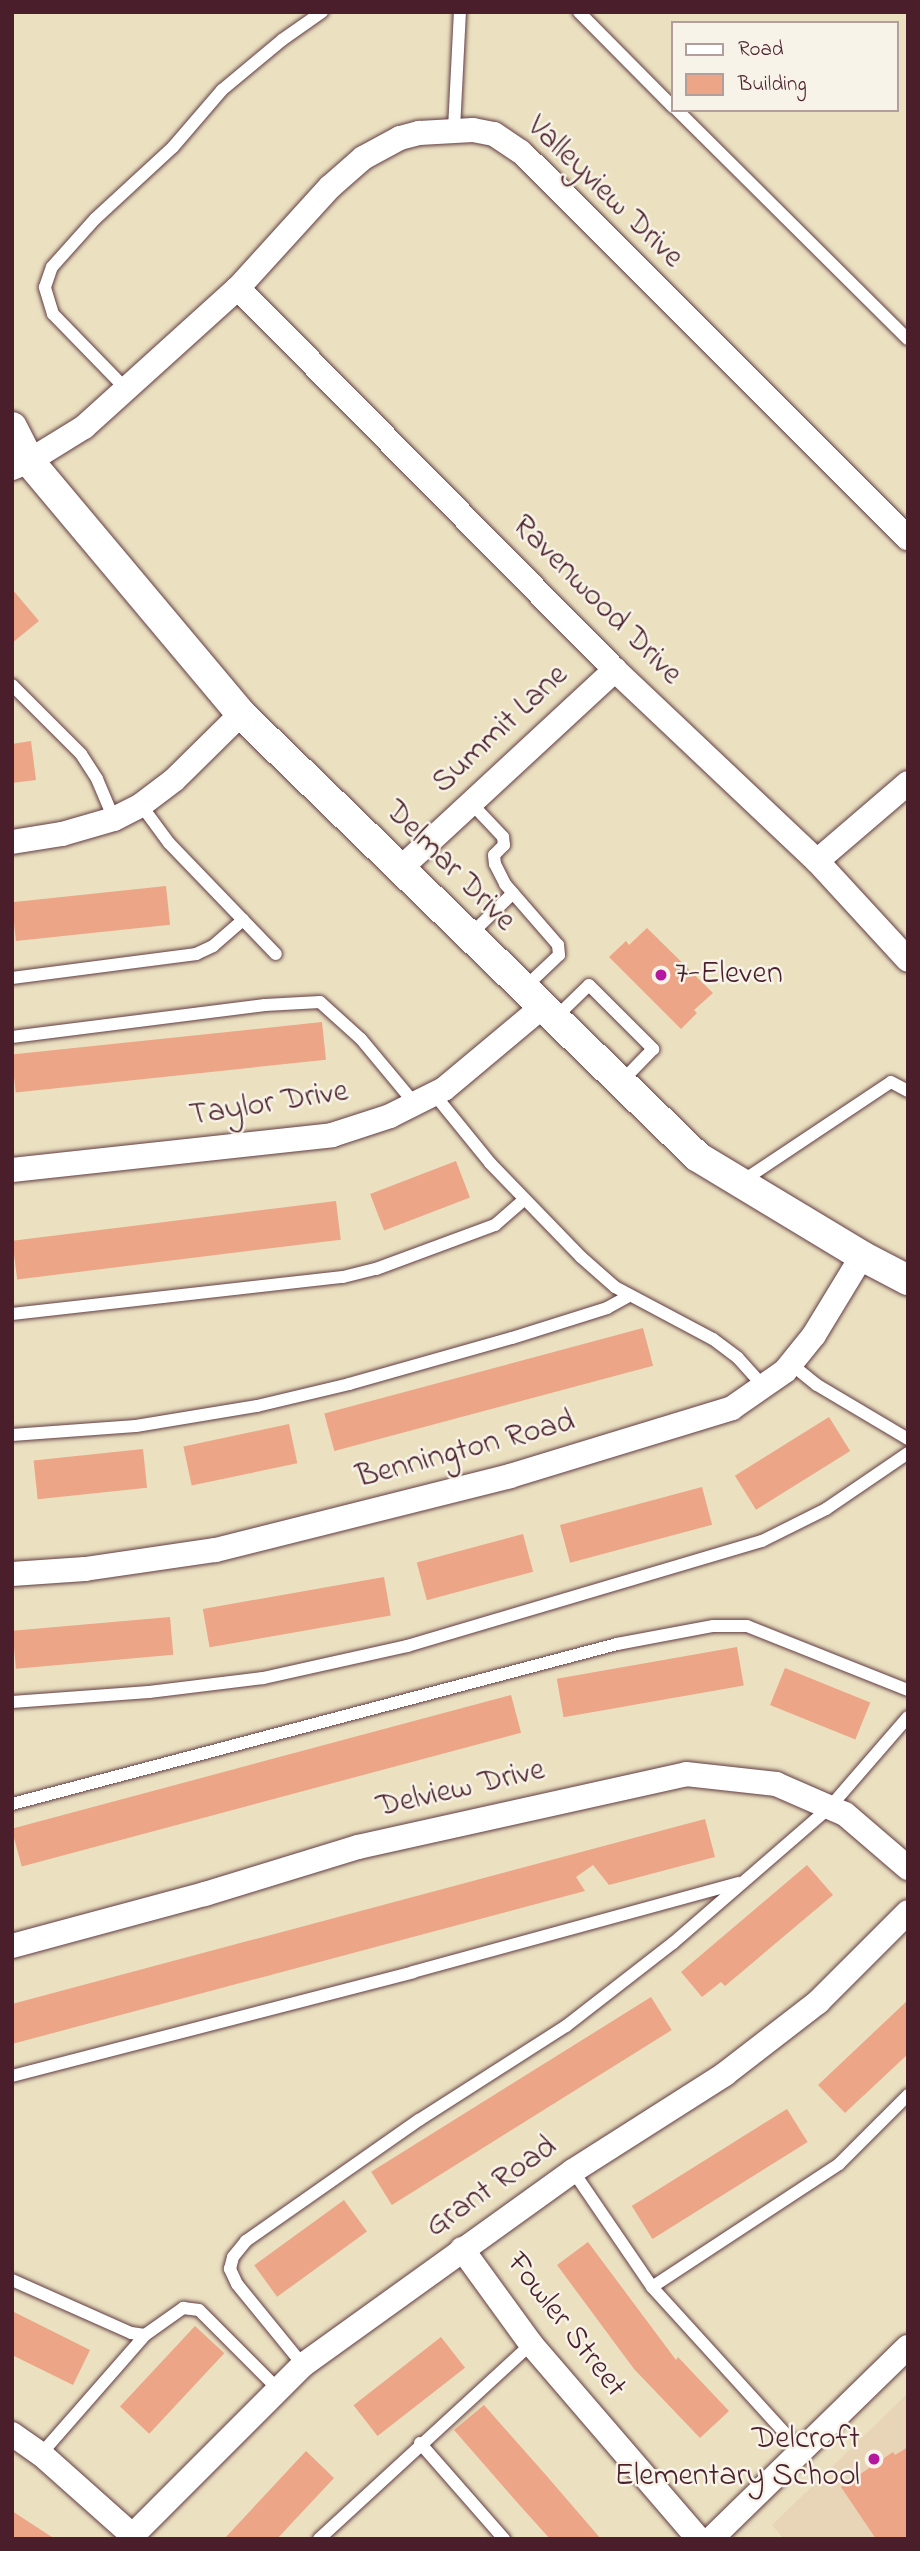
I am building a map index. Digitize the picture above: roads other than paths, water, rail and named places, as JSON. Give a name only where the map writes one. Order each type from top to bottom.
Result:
[{"type":"street","name":"Valleyview Drive","points":[[21,464],[84,427],[238,288],[330,187],[363,158],[400,138],[454,129],[494,134],[521,152],[908,538]]},
{"type":"street","name":"Ravenwood Drive","points":[[238,288],[615,670],[817,861],[908,960]]},
{"type":"street","name":"Delmar Drive","points":[[12,427],[21,464],[241,714],[698,1157],[862,1256],[908,1280]]},
{"type":"street","name":"Summit Lane","points":[[401,868],[615,670]]},
{"type":"street","points":[[12,842],[62,834],[114,819],[141,804],[174,780],[241,714]]},
{"type":"street","points":[[817,861],[908,782]]},
{"type":"street","name":"Taylor Drive","points":[[12,1170],[332,1135],[425,1099],[540,1005]]},
{"type":"street","name":"Bennington Road","points":[[12,1574],[85,1569],[243,1544],[510,1476],[625,1443],[732,1408],[791,1364],[814,1335],[862,1256]]},
{"type":"street","name":"Delview Drive","points":[[12,1945],[205,1894],[358,1847],[686,1774],[776,1784],[845,1814],[908,1868]]},
{"type":"street","name":"Grant Road","points":[[131,2537],[303,2365],[573,2171],[725,2074],[818,2002],[908,1912]]},
{"type":"street","name":"Fowler Street","points":[[462,2249],[531,2344],[699,2539]]},
{"type":"street","points":[[711,2539],[908,2347]]},
{"type":"street","points":[[12,2434],[41,2455],[131,2537]]},
{"type":"lane","points":[[126,389],[52,314],[45,287],[52,267],[95,219],[173,147],[222,90],[282,40],[322,12]]},
{"type":"lane","points":[[454,129],[460,12]]},
{"type":"lane","points":[[579,12],[671,105]]},
{"type":"lane","points":[[678,112],[908,339]]},
{"type":"lane","points":[[12,685],[81,754],[97,779],[114,819]]},
{"type":"lane","points":[[471,803],[503,837],[504,845],[494,855],[495,864],[513,893],[558,945],[559,955],[540,1005]]},
{"type":"lane","points":[[141,804],[169,843],[276,954]]},
{"type":"lane","points":[[470,935],[513,893]]},
{"type":"lane","points":[[12,978],[196,954],[213,946],[243,920]]},
{"type":"lane","points":[[540,1005],[589,985],[653,1049],[621,1082]]},
{"type":"lane","points":[[12,1037],[265,1004],[320,1002],[425,1099],[598,1272],[630,1295],[713,1339],[738,1359],[763,1386]]},
{"type":"lane","points":[[741,1183],[891,1082],[908,1091]]},
{"type":"lane","points":[[12,1314],[343,1277],[376,1269],[495,1225],[524,1200]]},
{"type":"lane","points":[[12,1435],[136,1426],[257,1406],[349,1384],[512,1338],[607,1308],[630,1295]]},
{"type":"lane","points":[[791,1364],[817,1385],[908,1439]]},
{"type":"lane","points":[[12,1702],[149,1692],[262,1678],[407,1646],[762,1541],[826,1509],[908,1453]]},
{"type":"lane","points":[[12,1804],[617,1644],[713,1626],[747,1626],[908,1689]]},
{"type":"lane","points":[[303,2365],[237,2284],[230,2269],[233,2257],[246,2241],[419,2120],[566,2026],[673,1943],[830,1808],[908,1717]]},
{"type":"lane","points":[[12,2076],[414,1972],[742,1882]]},
{"type":"lane","points":[[652,2287],[839,2164],[908,2095]]},
{"type":"lane","points":[[573,2171],[652,2287],[802,2452]]},
{"type":"lane","points":[[12,2280],[131,2333],[145,2335]]},
{"type":"lane","points":[[41,2455],[145,2335],[183,2308],[199,2310],[279,2390]]},
{"type":"lane","points":[[318,2539],[419,2443],[531,2344]]},
{"type":"lane","points":[[419,2443],[504,2539]]},
{"type":"place","name":"7-Eleven","points":[[661,975]]},
{"type":"place","name":"Delcroft Elementary School","points":[[874,2459]]}]
